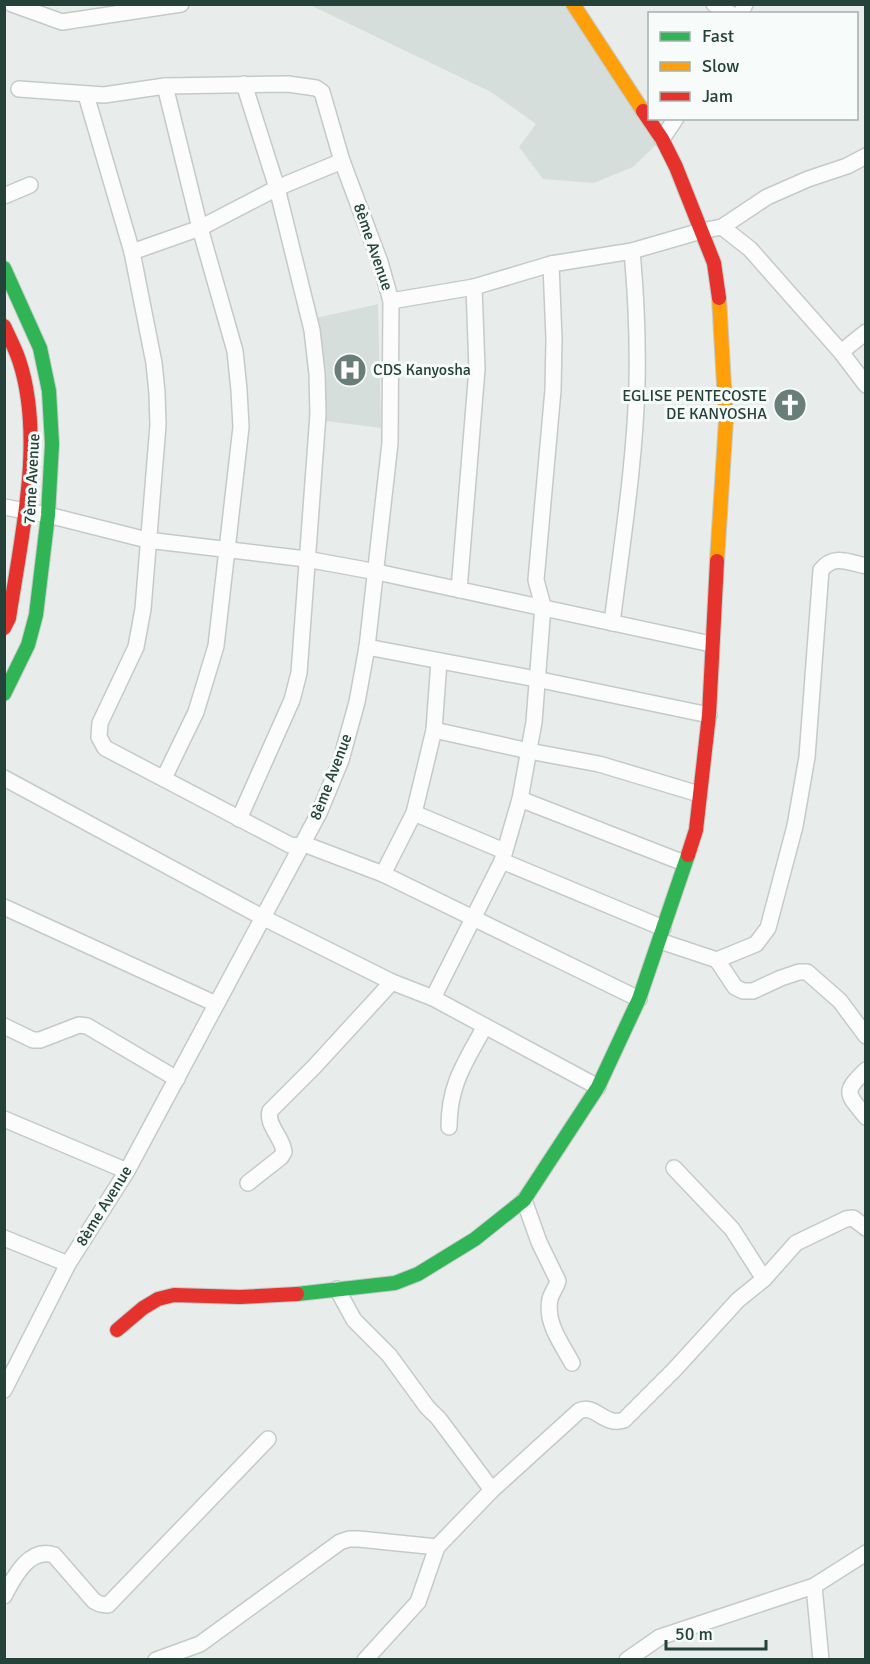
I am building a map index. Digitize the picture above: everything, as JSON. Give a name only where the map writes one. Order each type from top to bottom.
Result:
[{"type":"street","points":[[12,4],[62,22],[181,4]]},
{"type":"street","points":[[573,4],[648,119]]},
{"type":"street","points":[[714,4],[727,12]]},
{"type":"street","points":[[18,89],[86,96],[165,86],[244,84],[277,188],[312,330],[317,374],[318,414],[297,685],[239,819]]},
{"type":"street","name":"8ème Avenue","points":[[4,1390],[68,1264],[127,1171],[304,844],[341,760],[357,702],[377,572],[390,443],[391,301],[380,262],[342,160],[322,92],[316,88],[288,84],[244,84]]},
{"type":"street","points":[[164,778],[196,712],[216,646],[241,427],[235,351],[200,228],[165,86]]},
{"type":"street","points":[[86,96],[132,252],[154,363],[158,425],[143,609],[136,647],[100,723],[99,737],[105,748],[293,846],[304,844],[383,874],[639,999]]},
{"type":"street","points":[[117,1330],[143,1308],[159,1299],[174,1295],[261,1296],[395,1282],[418,1274],[475,1239],[524,1200],[598,1087],[639,999],[696,830],[709,715],[711,644],[726,420],[721,312],[714,263],[687,191],[662,140],[649,120]]},
{"type":"street","points":[[662,140],[675,120]]},
{"type":"street","points":[[391,301],[474,287],[551,264],[632,251],[722,227],[767,197],[808,179],[847,166],[866,156]]},
{"type":"street","points":[[132,252],[200,228],[277,188],[342,160]]},
{"type":"street","points":[[4,196],[30,185]]},
{"type":"street","points":[[722,227],[750,249],[841,352],[866,385]]},
{"type":"street","points":[[612,623],[631,469],[637,384],[637,315],[632,251]]},
{"type":"street","points":[[433,998],[474,919],[503,856],[520,799],[534,722],[543,606],[536,580],[553,390],[554,339],[551,264]]},
{"type":"street","name":"7ème Avenue","points":[[4,268],[40,348],[49,391],[52,444],[48,515],[36,615],[28,645],[4,694]]},
{"type":"street","points":[[459,590],[477,369],[474,287]]},
{"type":"street","name":"7ème Avenue","points":[[4,326],[19,360],[27,400],[31,440],[25,511],[9,618],[4,628]]},
{"type":"street","points":[[841,352],[866,332]]},
{"type":"street","points":[[4,507],[48,515],[147,540],[227,548],[377,572],[711,644]]},
{"type":"street","points":[[414,813],[709,959],[717,960],[756,944],[768,928],[795,826],[807,757],[821,570],[826,563],[834,560],[866,566]]},
{"type":"street","points":[[367,647],[709,715]]},
{"type":"street","points":[[383,874],[414,813],[434,730],[439,661]]},
{"type":"street","points":[[434,730],[599,764],[699,794]]},
{"type":"street","points":[[4,778],[264,918],[392,981],[433,998],[598,1087]]},
{"type":"street","points":[[520,799],[684,863]]},
{"type":"street","points":[[4,908],[216,1004]]},
{"type":"street","points":[[717,960],[735,987],[742,991],[753,991],[781,978],[807,972],[840,1001],[866,1036]]},
{"type":"street","points":[[248,1183],[281,1157],[284,1152],[284,1145],[269,1120],[270,1111],[314,1067],[392,981]]},
{"type":"street","points":[[4,1026],[33,1040],[40,1040],[79,1025],[87,1026],[177,1079]]},
{"type":"street","points":[[449,1127],[450,1098],[456,1080],[485,1026]]},
{"type":"street","points":[[866,1070],[848,1091],[866,1117]]},
{"type":"street","points":[[4,1119],[127,1171]]},
{"type":"street","points":[[674,1168],[732,1230],[764,1279]]},
{"type":"street","points":[[524,1200],[539,1242],[558,1281],[550,1299],[550,1318],[572,1363]]},
{"type":"street","points":[[365,1659],[418,1602],[437,1547],[492,1490],[579,1411],[589,1409],[617,1423],[624,1420],[675,1369],[738,1300],[764,1279],[796,1243],[846,1219],[853,1218],[866,1228]]},
{"type":"street","points":[[4,1238],[68,1264]]},
{"type":"street","points":[[337,1289],[354,1320],[389,1355],[492,1490]]},
{"type":"street","points":[[4,1596],[23,1566],[45,1552],[54,1555],[94,1600],[108,1605],[268,1438]]},
{"type":"street","points":[[156,1659],[200,1644],[340,1542],[359,1539],[437,1547]]},
{"type":"street","points":[[627,1659],[660,1637],[814,1586],[866,1553]]},
{"type":"street","points":[[814,1586],[821,1659]]},
{"type":"shaded area","points":[[310,5],[569,5],[661,140],[633,167],[594,183],[543,179],[519,147],[536,124],[491,92]]},
{"type":"shaded area","name":"CDS Kanyosha","points":[[378,304],[381,428],[326,421],[316,318]]},
{"type":"traffic: fast","points":[[4,268],[40,348],[49,391],[52,444],[48,515],[36,615],[28,645],[4,694]]},
{"type":"traffic: fast","points":[[297,1294],[395,1283],[418,1274],[475,1239],[524,1200],[598,1087],[639,999],[688,855]]},
{"type":"traffic: slow","points":[[573,4],[643,111]]},
{"type":"traffic: slow","points":[[717,561],[726,420],[719,298]]},
{"type":"traffic: jam","points":[[643,111],[648,118]]},
{"type":"traffic: jam","points":[[649,120],[676,167],[714,263],[719,298]]},
{"type":"traffic: jam","points":[[4,326],[19,360],[27,390],[30,422],[30,455],[24,522],[9,618],[4,628]]},
{"type":"traffic: jam","points":[[688,855],[696,830],[709,715],[717,561]]},
{"type":"traffic: jam","points":[[117,1330],[143,1308],[158,1299],[174,1295],[240,1297],[297,1294]]},
{"type":"place","name":"CDS Kanyosha","points":[[350,370]]},
{"type":"place","name":"EGLISE PENTECOSTE DE KANYOSHA","points":[[790,405]]}]
